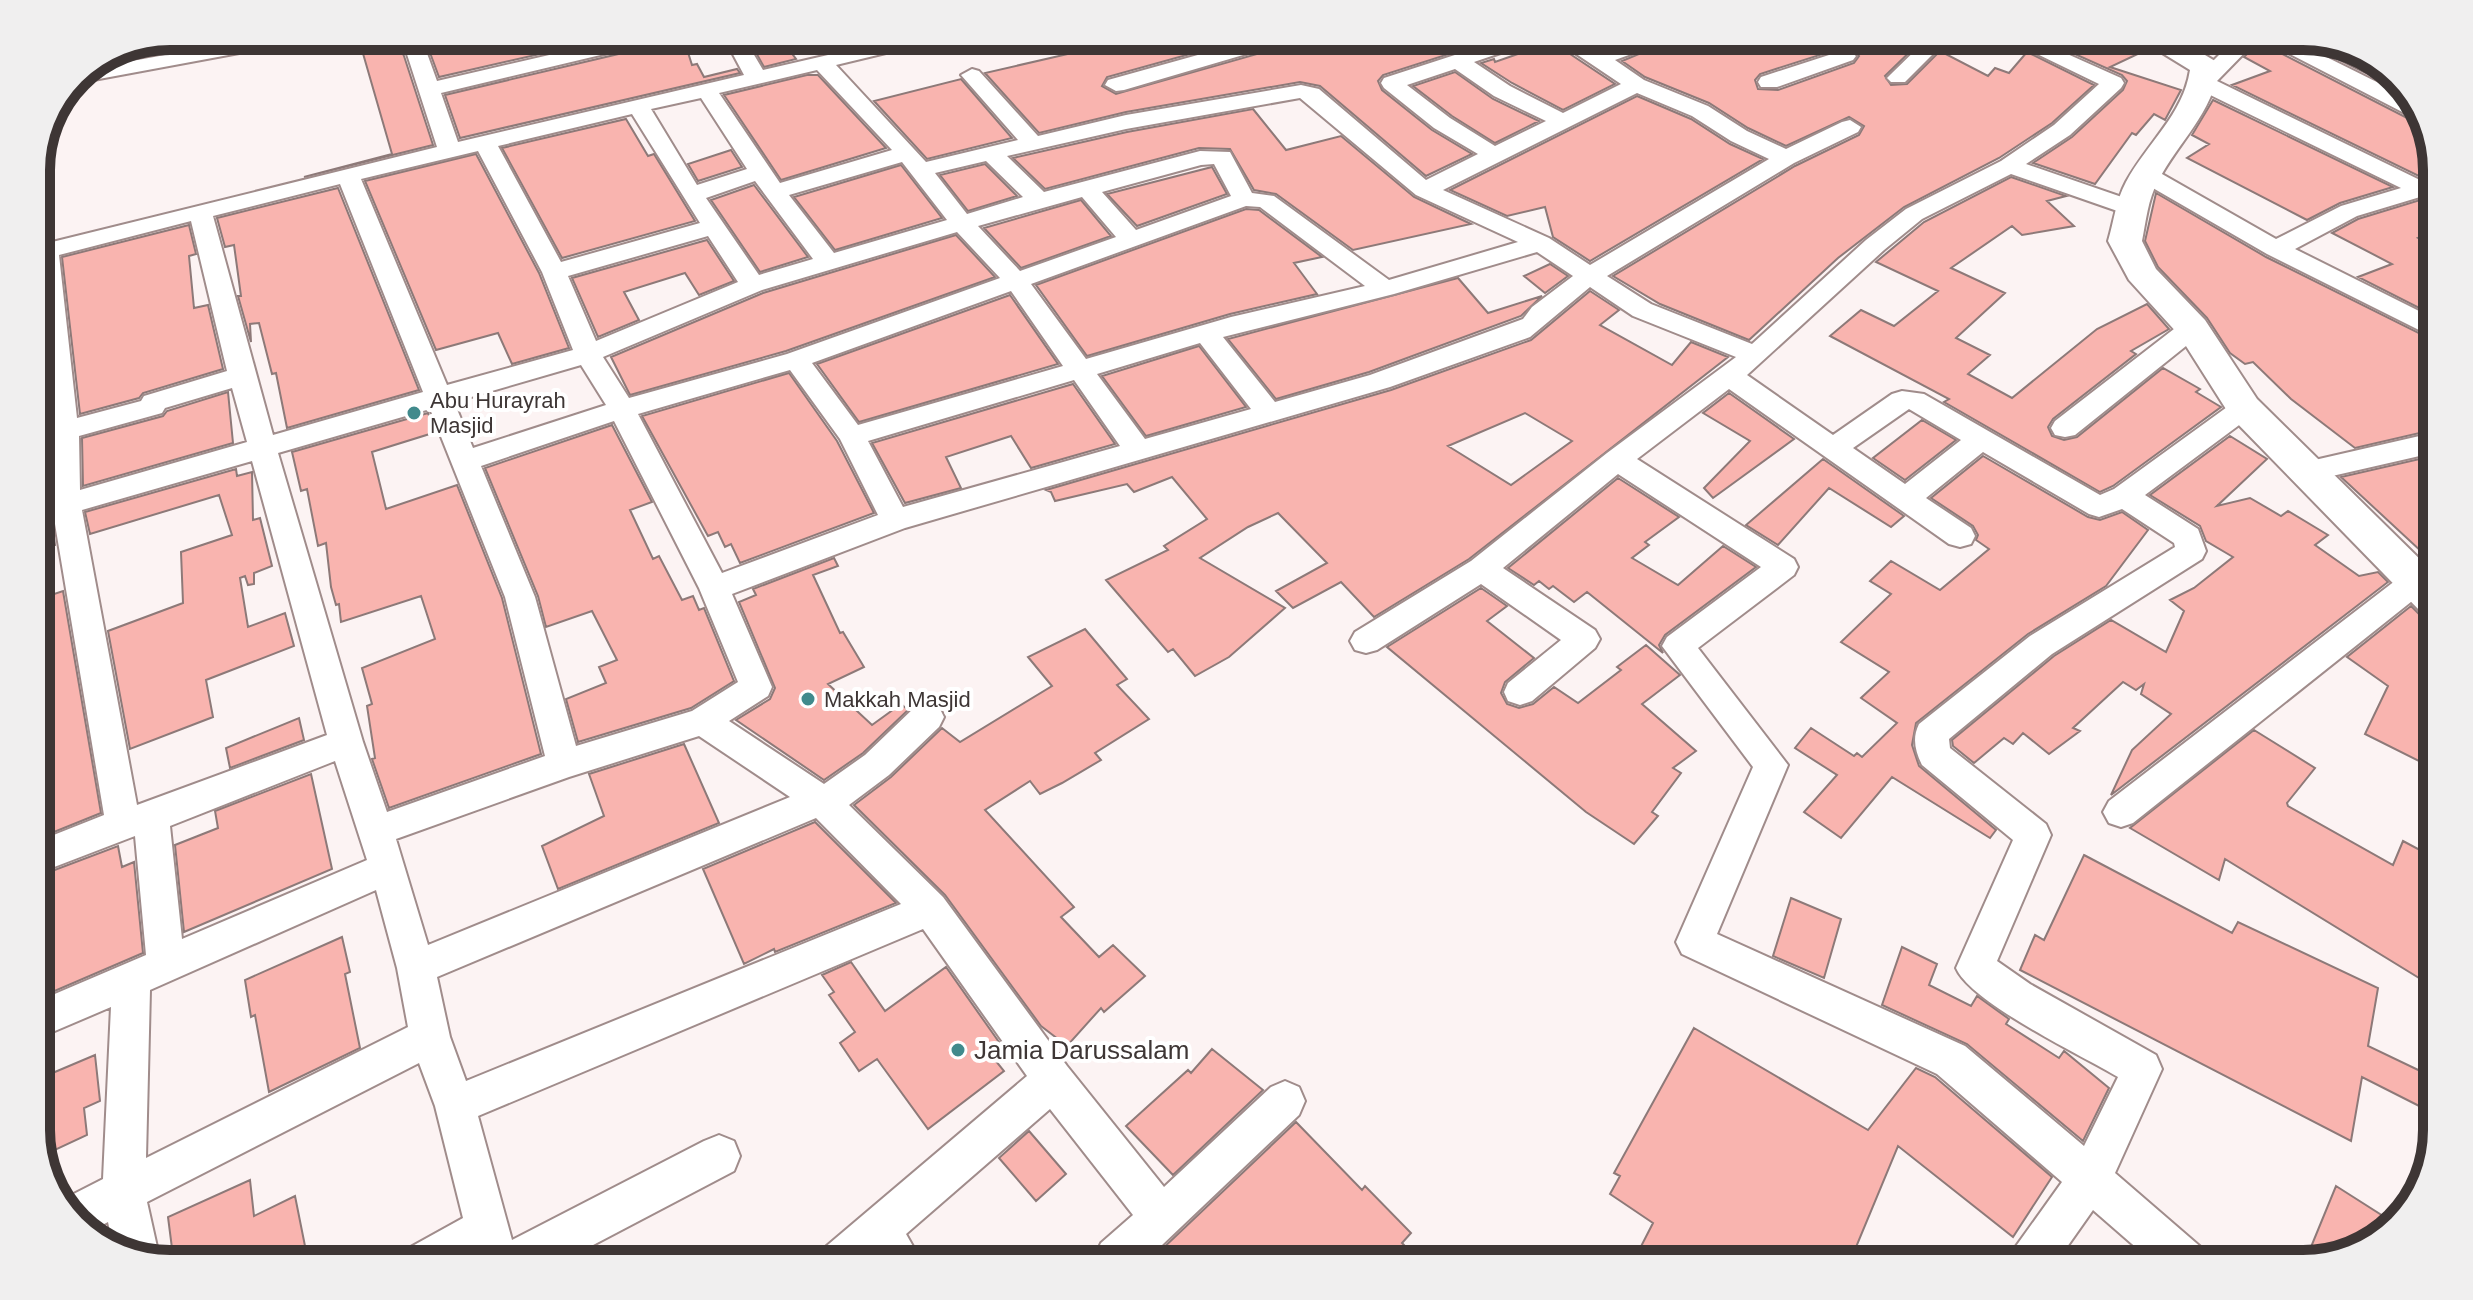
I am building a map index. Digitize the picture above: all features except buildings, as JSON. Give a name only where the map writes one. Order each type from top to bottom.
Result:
[{"type":"street","points":[[100,73],[223,50]]},
{"type":"street","points":[[416,50],[450,153]]},
{"type":"street","points":[[429,89],[597,50]]},
{"type":"street","points":[[741,50],[758,80]]},
{"type":"street","points":[[50,250],[348,175],[486,145],[877,50]]},
{"type":"street","points":[[1116,85],[1238,50]]},
{"type":"street","points":[[1490,50],[1392,83],[1442,123],[1493,154]]},
{"type":"street","points":[[1583,50],[1636,85],[1700,111],[1739,136],[1786,158]]},
{"type":"street","points":[[1599,59],[1624,50]]},
{"type":"street","points":[[1769,82],[1846,56],[1836,50]]},
{"type":"street","points":[[1898,78],[1921,50]]},
{"type":"street","points":[[1366,641],[1482,569],[1617,460],[1756,355],[1875,245],[1914,214],[2009,166],[2062,130],[2113,83],[2041,50]]},
{"type":"street","points":[[2177,50],[2205,67],[2204,83]]},
{"type":"street","points":[[2236,50],[2204,83],[2191,109],[2142,181],[2125,241],[2141,273],[2192,328],[2244,408],[2306,472],[2367,528],[2423,589]]},
{"type":"street","points":[[2296,50],[2403,104]]},
{"type":"street","points":[[1458,61],[1502,91],[1564,122]]},
{"type":"street","points":[[823,64],[1017,282],[1138,450]]},
{"type":"street","points":[[2343,74],[2376,75]]},
{"type":"street","points":[[972,75],[1033,143]]},
{"type":"street","points":[[2204,83],[2423,186]]},
{"type":"street","points":[[1424,190],[1636,85]]},
{"type":"street","points":[[707,91],[760,172],[829,263]]},
{"type":"street","points":[[777,191],[913,162],[991,153],[1126,122],[1301,91],[1311,94],[1424,190],[1540,243],[1642,310],[1756,355]]},
{"type":"street","points":[[639,107],[713,227],[753,285]]},
{"type":"street","points":[[714,588],[895,520],[1380,381],[1521,331],[1588,277],[1786,158],[1850,127]]},
{"type":"street","points":[[376,831],[564,764],[703,721],[756,687],[714,588],[622,409],[588,354],[554,272],[486,145]]},
{"type":"street","points":[[991,153],[1039,200]]},
{"type":"street","points":[[50,509],[588,354],[753,285],[1039,200],[1200,158],[1222,157],[1244,199]]},
{"type":"street","points":[[2009,166],[2134,209]]},
{"type":"street","points":[[694,194],[760,172]]},
{"type":"street","points":[[348,175],[520,597],[541,669],[542,690],[564,764]]},
{"type":"street","points":[[2147,175],[2276,249],[2423,324]]},
{"type":"street","points":[[1087,189],[1131,239]]},
{"type":"street","points":[[2276,249],[2349,211],[2423,192]]},
{"type":"street","points":[[465,461],[622,409],[796,360],[1244,199],[1266,201],[1385,289]]},
{"type":"street","points":[[200,211],[242,376],[346,742],[388,868],[416,968],[430,1037],[455,1106],[493,1246]]},
{"type":"street","points":[[554,272],[713,227]]},
{"type":"street","points":[[852,436],[1206,333],[1385,289],[1540,243]]},
{"type":"street","points":[[50,319],[65,431],[66,505],[137,820],[149,971],[124,1193],[135,1244]]},
{"type":"street","points":[[2065,428],[2192,328]]},
{"type":"street","points":[[1206,333],[1270,414]]},
{"type":"street","points":[[796,360],[852,436],[895,520]]},
{"type":"street","points":[[65,431],[152,407],[154,402],[242,376]]},
{"type":"street","points":[[1729,376],[1960,536]]},
{"type":"street","points":[[1834,448],[1902,400],[1914,400],[2099,507],[2124,496],[2244,408]]},
{"type":"street","points":[[1906,498],[1982,438]]},
{"type":"street","points":[[2306,472],[2423,445]]},
{"type":"street","points":[[1617,460],[1783,567],[1678,646],[1771,765],[1695,942],[1951,1060],[2172,1250]]},
{"type":"street","points":[[2039,1250],[2090,1179],[2142,1069],[2016,997],[1975,968],[2033,835],[1934,755],[1931,734],[2041,645],[2191,551],[2187,537],[2124,496]]},
{"type":"street","points":[[1482,569],[1584,639],[1520,692]]},
{"type":"street","points":[[2121,812],[2423,594]]},
{"type":"street","points":[[416,968],[821,800],[833,798],[891,753],[927,717]]},
{"type":"street","points":[[703,721],[821,800],[930,909],[1053,1080],[1162,1218]]},
{"type":"street","points":[[50,853],[346,742]]},
{"type":"street","points":[[50,1015],[388,868]]},
{"type":"street","points":[[455,1106],[930,909]]},
{"type":"street","points":[[83,1212],[430,1037]]},
{"type":"street","points":[[890,1248],[1053,1080]]},
{"type":"street","points":[[1125,1250],[1285,1101]]},
{"type":"street","points":[[539,1250],[719,1156]]},
{"type":"place","name":"Abu Hurayrah Masjid","points":[[414,413]]},
{"type":"place","name":"Makkah Masjid","points":[[808,699]]},
{"type":"place","name":"Jamia Darussalam","points":[[958,1050]]}]
